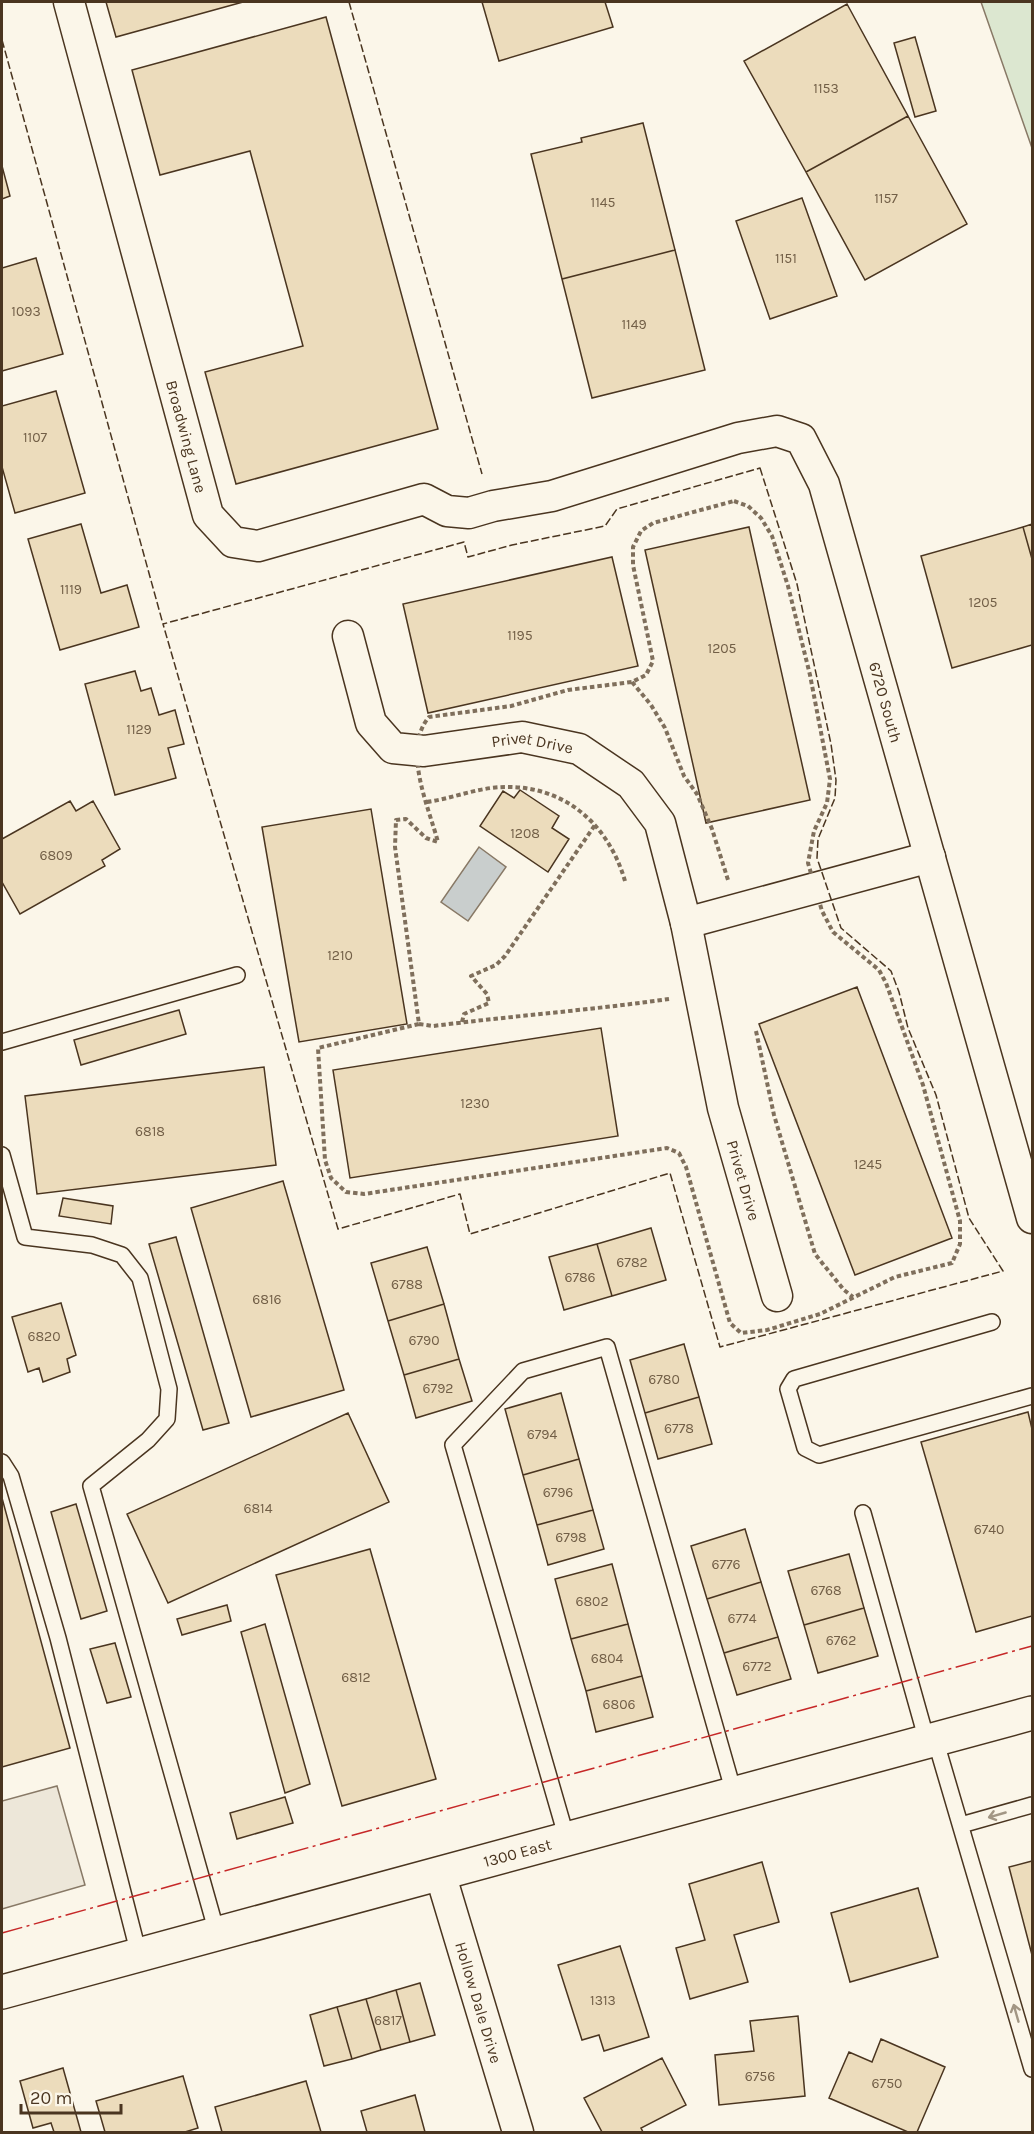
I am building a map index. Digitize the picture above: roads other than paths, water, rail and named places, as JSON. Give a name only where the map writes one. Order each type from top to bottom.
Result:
[{"type":"main road","name":"1300 East","points":[[2,1992],[1032,1713]]},
{"type":"street","name":"Broadwing Lane","points":[[69,2],[208,515],[233,542],[258,546],[424,499],[447,512],[470,513],[552,496]]},
{"type":"street","name":"6720 South","points":[[552,496],[738,438],[777,431],[801,439],[824,484],[1032,1218]]},
{"type":"street","name":"Privet Drive","points":[[348,636],[371,723],[393,748],[424,751],[522,737],[579,748],[631,784],[660,823],[686,923],[723,1108],[777,1296]]},
{"type":"street","points":[[686,923],[930,857]]},
{"type":"street","name":"Hollow Dale Drive","points":[[440,1873],[518,2133]]},
{"type":"lane","points":[[2,1042],[237,975]]},
{"type":"lane","points":[[2,1155],[25,1237],[92,1245],[122,1255],[140,1278],[169,1389],[167,1419],[148,1440],[91,1486],[217,1934]]},
{"type":"lane","points":[[993,1322],[794,1378],[788,1389],[805,1448],[819,1455],[1032,1396]]},
{"type":"lane","points":[[567,1839],[453,1445],[523,1371],[607,1347],[734,1794]]},
{"type":"lane","points":[[2,1462],[11,1476],[58,1638],[139,1955]]},
{"type":"lane","points":[[863,1514],[931,1740],[961,1825],[1032,2069]]},
{"type":"lane","points":[[961,1825],[1032,1805]]}]
